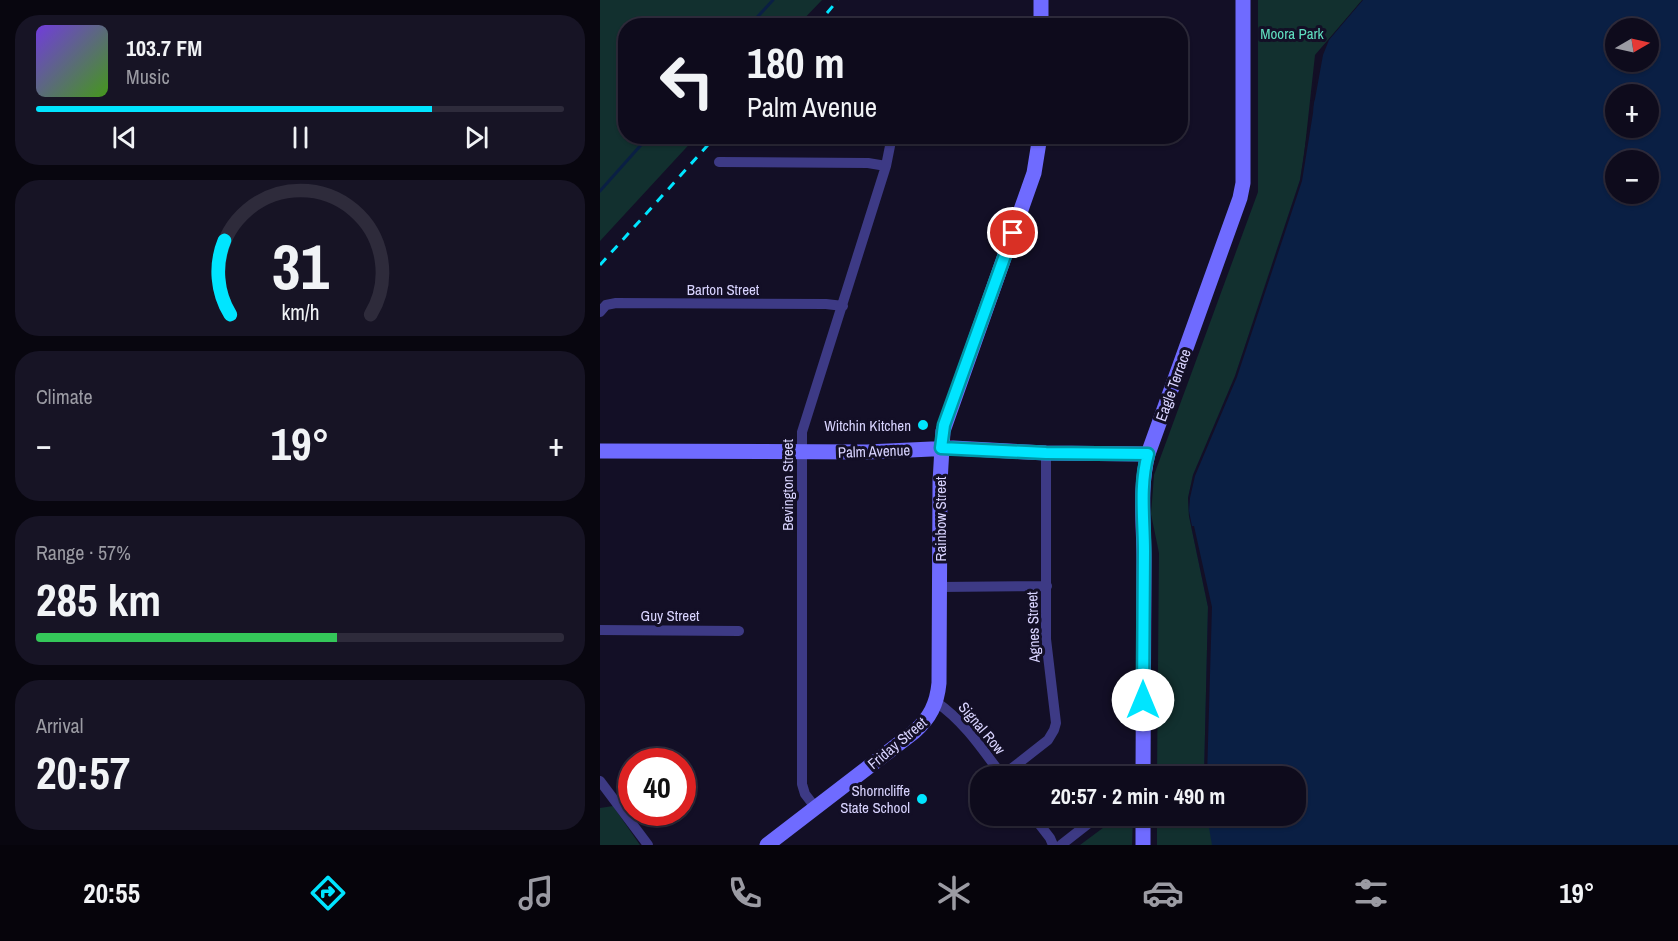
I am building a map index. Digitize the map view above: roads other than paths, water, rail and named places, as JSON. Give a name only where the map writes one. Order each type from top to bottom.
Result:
[{"type":"street","points":[[1041,0],[1041,18]]},
{"type":"street","name":"Eagle Terrace","points":[[1143,766],[1143,483],[1148,454],[1242,190],[1243,0]]},
{"type":"street","name":"Bevington Street","points":[[815,807],[805,794],[802,784],[801,438],[886,166],[890,144]]},
{"type":"street","name":"Rainbow Street","points":[[936,702],[939,683],[941,448],[944,425],[1034,173],[1039,144]]},
{"type":"street","points":[[719,162],[868,163],[886,166]]},
{"type":"street","name":"Barton Street","points":[[602,309],[616,303],[843,306]]},
{"type":"street","name":"Palm Avenue","points":[[600,451],[867,452],[941,448],[1046,453],[1148,454]]},
{"type":"street","name":"Agnes Street","points":[[1016,766],[1048,740],[1056,723],[1047,654],[1046,453]]},
{"type":"street","points":[[940,587],[1047,586]]},
{"type":"street","name":"Guy Street","points":[[600,630],[739,631]]},
{"type":"street","name":"Friday Street","points":[[766,845],[914,732],[926,721],[936,702]]},
{"type":"street","name":"Signal Row","points":[[936,702],[961,723],[995,766]]},
{"type":"street","points":[[600,781],[648,845]]},
{"type":"street","points":[[1041,826],[1053,845]]},
{"type":"street","points":[[1061,845],[1085,826]]},
{"type":"street","points":[[1143,826],[1143,845]]},
{"type":"water","points":[[1363,0],[1678,0],[1678,845],[1212,845],[1209,826],[1306,826],[1306,766],[1204,766],[1208,607],[1189,516],[1188,498],[1193,475],[1235,376],[1300,180],[1323,55],[1329,40]]},
{"type":"waterway","points":[[756,18],[773,0]]},
{"type":"waterway","points":[[600,191],[642,144]]},
{"type":"railway","points":[[823,18],[838,0]]},
{"type":"railway","points":[[600,265],[709,144]]},
{"type":"place","name":"Witchin Kitchen","points":[[923,425]]},
{"type":"place","name":"Shorncliffe State School","points":[[922,799]]},
{"type":"park label","name":"Moora Park","points":[[1292,33]]}]
